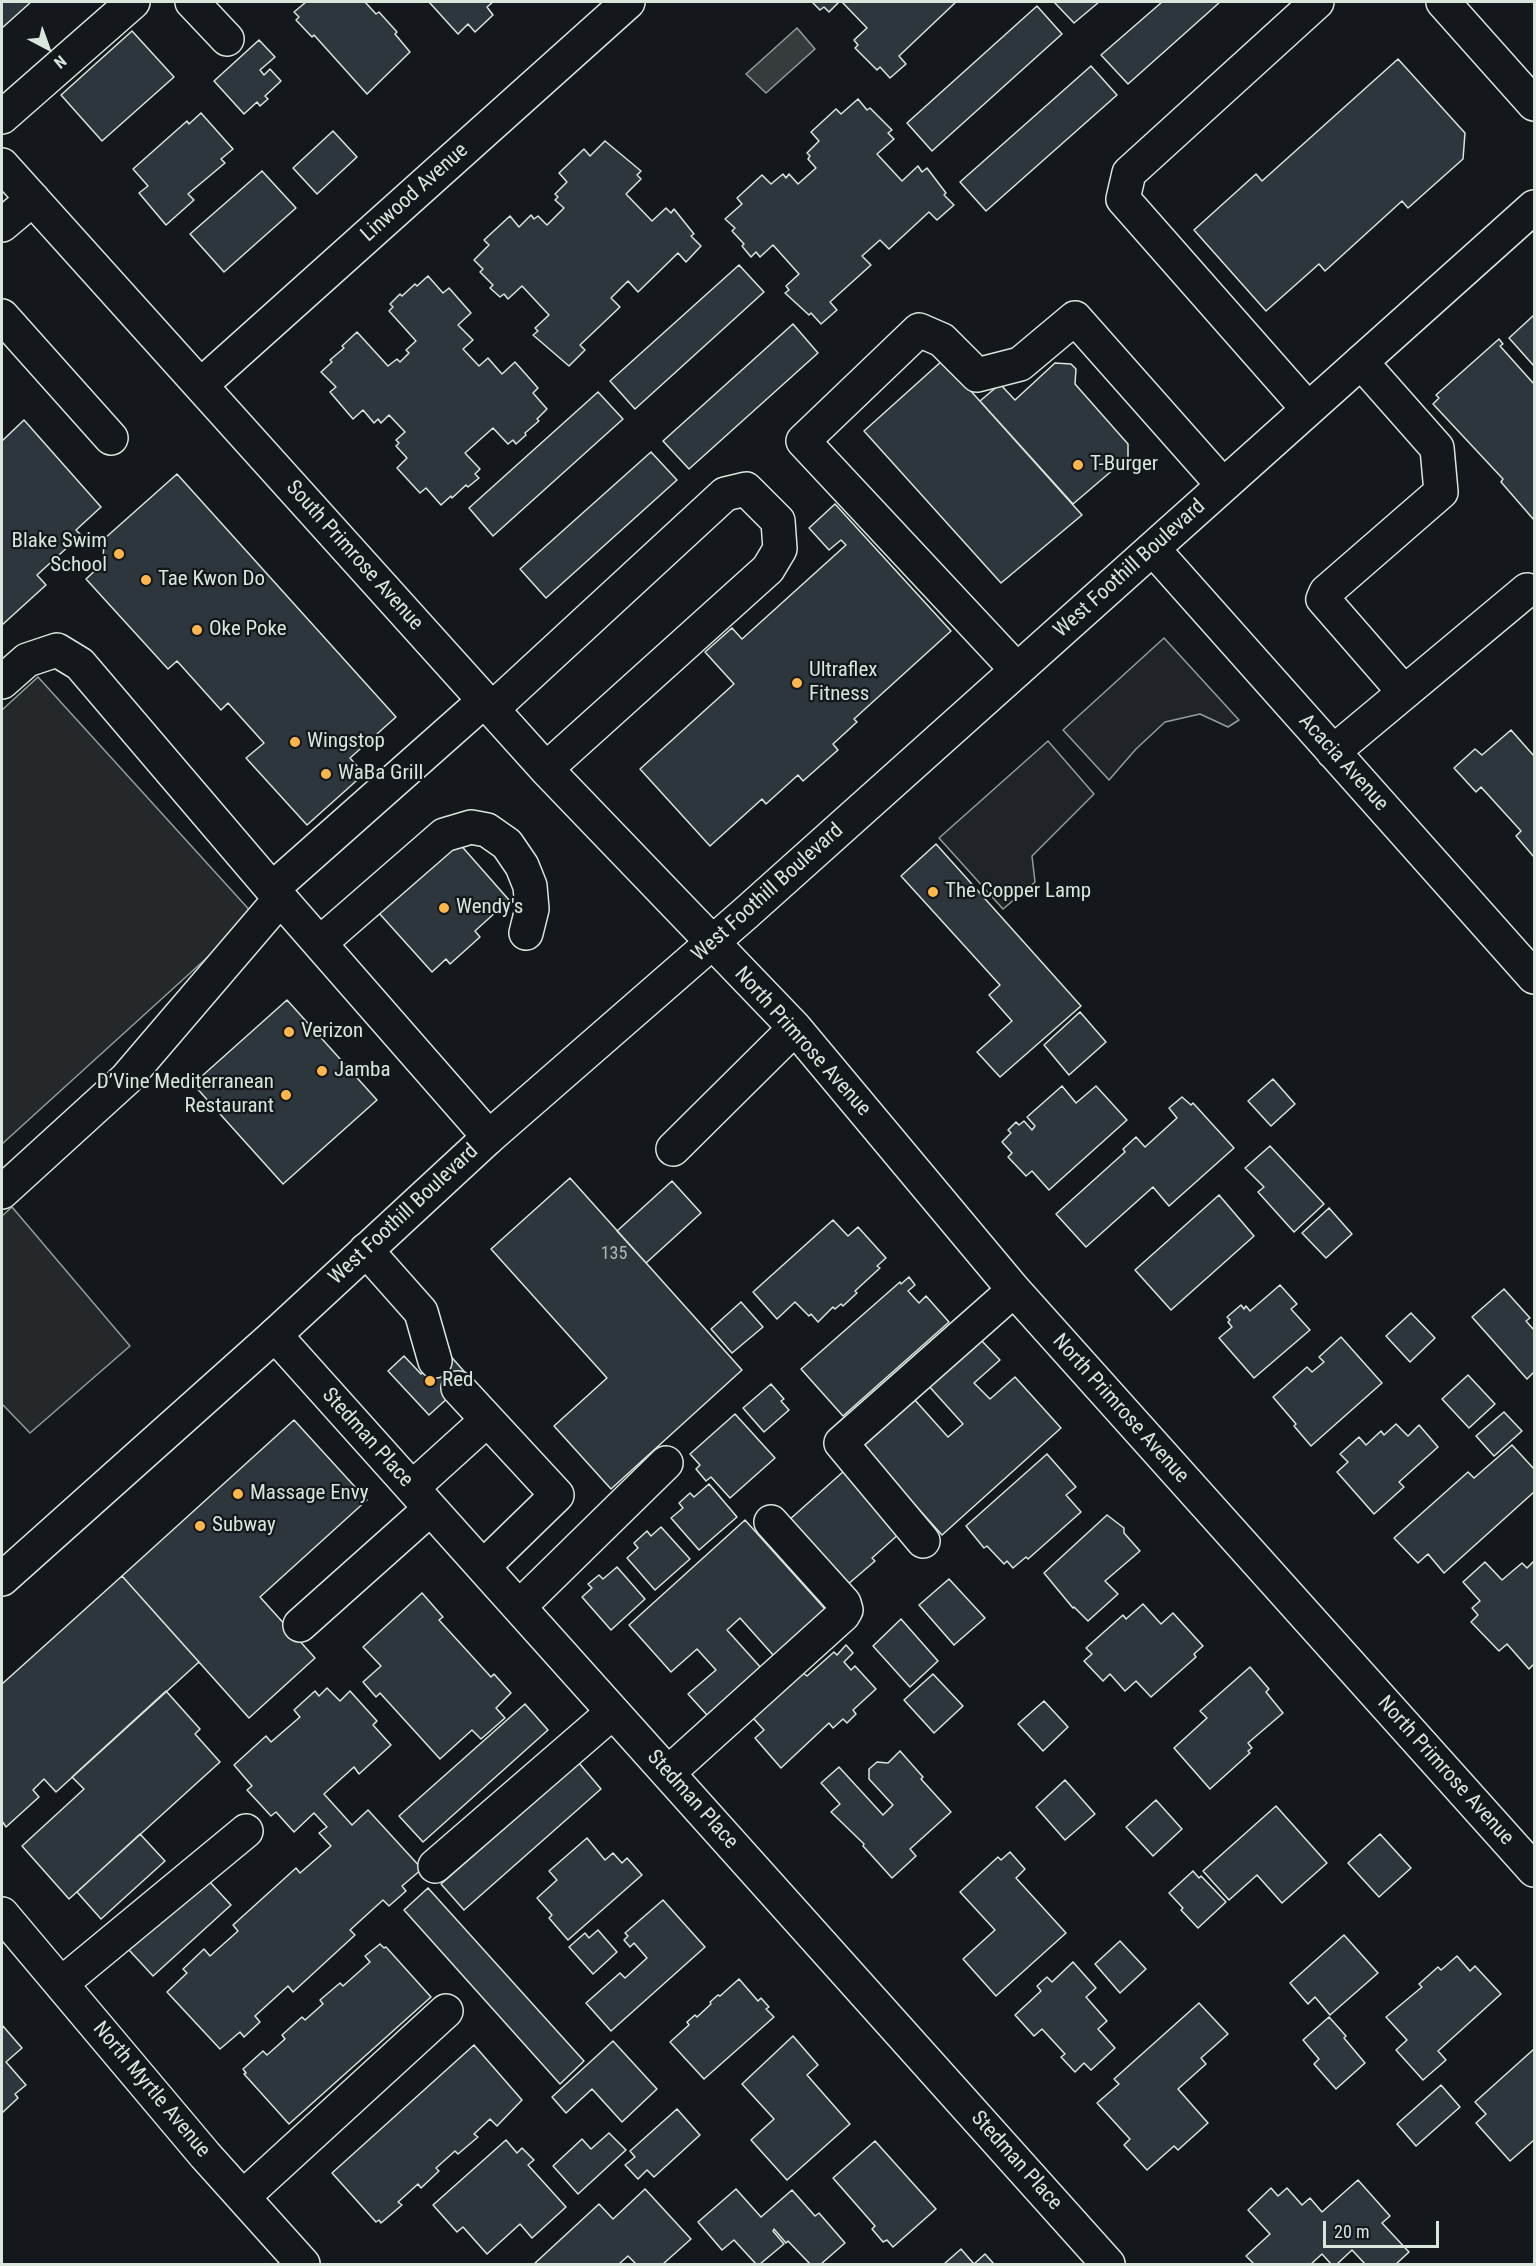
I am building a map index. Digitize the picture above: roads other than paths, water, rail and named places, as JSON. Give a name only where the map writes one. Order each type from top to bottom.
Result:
[{"type":"street","points":[[2,117],[134,2]]},
{"type":"street","points":[[192,2],[226,39]]},
{"type":"street","name":"Linwood Avenue","points":[[201,385],[628,2]]},
{"type":"street","points":[[1308,409],[1123,199],[1130,173],[1317,2]]},
{"type":"street","points":[[1443,2],[1534,104]]},
{"type":"street","name":"South Primrose Avenue","points":[[2,165],[546,769],[712,942]]},
{"type":"street","points":[[2,225],[33,199]]},
{"type":"street","name":"West Foothill Boulevard","points":[[2,1579],[275,1335],[489,1137],[712,942],[1534,207]]},
{"type":"street","points":[[2,316],[111,438]]},
{"type":"street","points":[[1017,670],[803,441],[919,330],[942,340],[977,375],[1020,364],[1075,318],[1223,485]]},
{"type":"street","points":[[1361,362],[1437,448],[1441,492],[1326,592],[1323,598],[1404,693]]},
{"type":"street","points":[[2,1192],[126,1079],[276,894],[724,494],[746,489],[778,521],[780,549],[768,569],[546,769]]},
{"type":"street","name":"Acacia Avenue","points":[[1153,549],[1534,977]]},
{"type":"street","points":[[1333,752],[1527,590]]},
{"type":"street","points":[[2,682],[27,660],[57,650],[80,664],[276,894],[489,1137]]},
{"type":"street","points":[[320,943],[444,835],[471,826],[487,830],[507,844],[522,866],[530,886],[532,909],[526,933]]},
{"type":"street","name":"North Primrose Avenue","points":[[712,942],[795,1028],[1014,1290],[1534,1870]]},
{"type":"street","points":[[673,1149],[795,1028]]},
{"type":"street","points":[[366,1251],[421,1312],[435,1361]]},
{"type":"street","points":[[923,1541],[841,1443],[1014,1290]]},
{"type":"street","name":"Stedman Place","points":[[275,1335],[1108,2265]]},
{"type":"street","points":[[458,1388],[557,1495],[483,1567]]},
{"type":"street","points":[[300,1625],[421,1498],[487,1420]]},
{"type":"street","points":[[519,1607],[666,1463]]},
{"type":"street","points":[[668,1773],[846,1610],[844,1603],[771,1522]]},
{"type":"street","points":[[435,1866],[612,1712]]},
{"type":"street","points":[[61,1984],[246,1831]]},
{"type":"street","name":"North Myrtle Avenue","points":[[2,1914],[303,2265]]},
{"type":"street","points":[[243,2197],[446,2011]]},
{"type":"place","name":"T-Burger","points":[[1078,465]]},
{"type":"place","name":"Blake Swim School","points":[[119,554]]},
{"type":"place","name":"Tae Kwon Do","points":[[146,580]]},
{"type":"place","name":"Oke Poke","points":[[197,630]]},
{"type":"place","name":"Ultraflex Fitness","points":[[797,683]]},
{"type":"place","name":"Wingstop","points":[[295,742]]},
{"type":"place","name":"WaBa Grill","points":[[326,774]]},
{"type":"place","name":"The Copper Lamp","points":[[933,892]]},
{"type":"place","name":"Wendy's","points":[[444,908]]},
{"type":"place","name":"Verizon","points":[[289,1032]]},
{"type":"place","name":"Jamba","points":[[322,1071]]},
{"type":"place","name":"D’Vine Mediterranean Restaurant","points":[[286,1095]]},
{"type":"place","name":"Red","points":[[430,1381]]},
{"type":"place","name":"Massage Envy","points":[[238,1494]]},
{"type":"place","name":"Subway","points":[[200,1526]]}]
